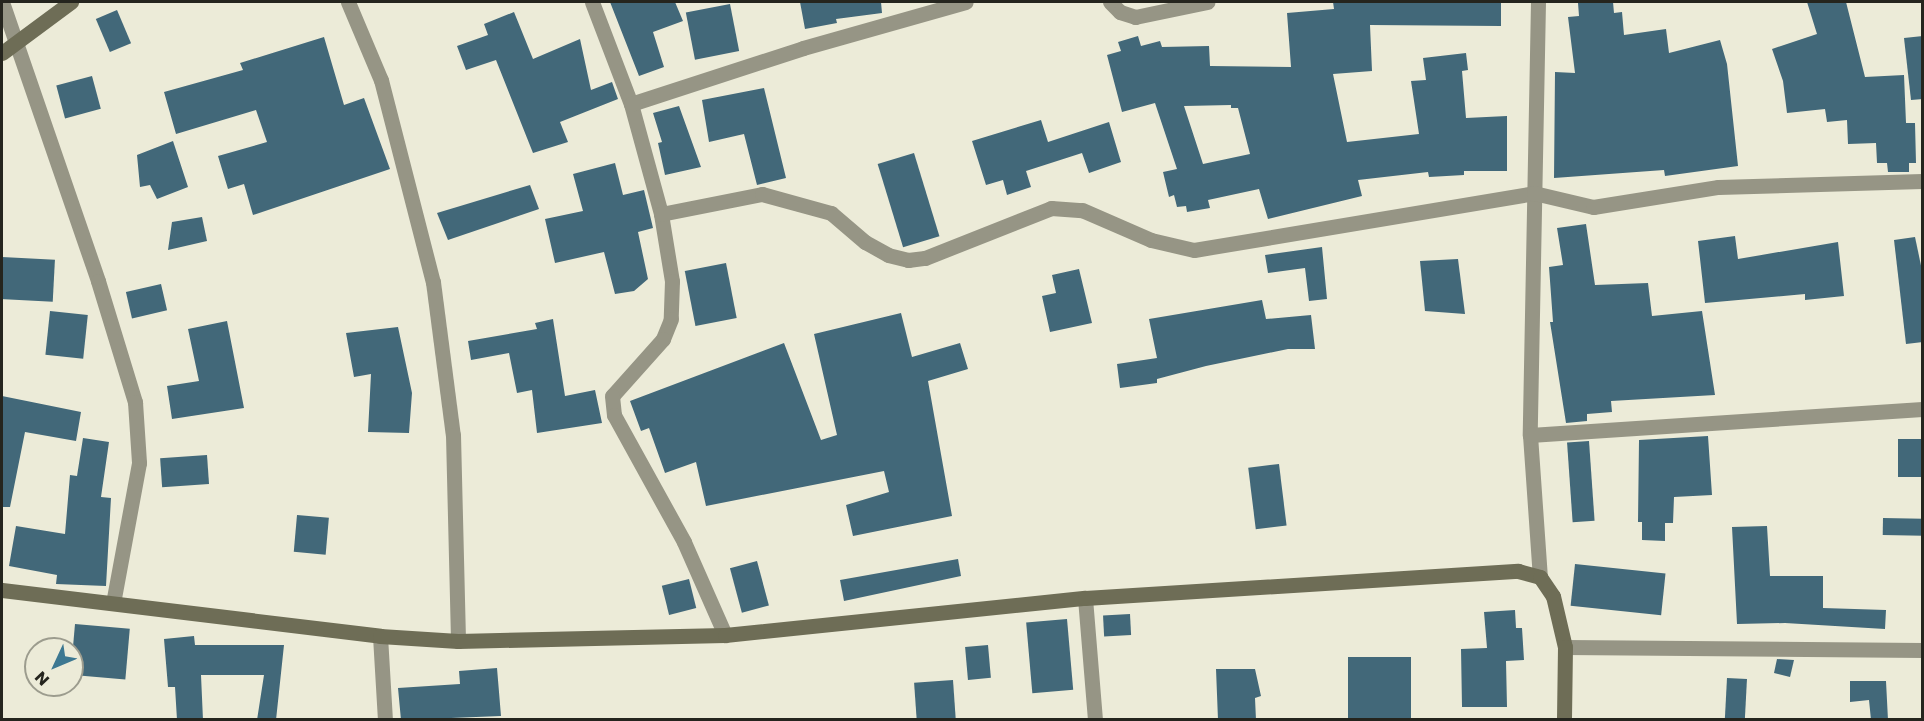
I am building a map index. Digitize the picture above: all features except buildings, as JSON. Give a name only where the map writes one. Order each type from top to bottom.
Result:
[{"type":"street","points":[[2,2],[8,48],[98,281],[135,402],[139,463],[112,603]]},
{"type":"street","points":[[8,48],[71,2]]},
{"type":"street","points":[[348,2],[381,80],[433,282],[453,435],[458,641]]},
{"type":"street","points":[[592,2],[631,104],[661,214],[672,281],[671,320],[663,339],[612,396],[614,415],[684,542],[725,635]]},
{"type":"street","points":[[631,104],[803,48],[966,2]]},
{"type":"street","points":[[1110,2],[1120,12],[1135,17],[1207,2]]},
{"type":"street","points":[[1538,2],[1530,435],[1540,577],[1553,596],[1565,647],[1564,720]]},
{"type":"street","points":[[661,214],[762,194],[831,213],[865,242],[888,255],[908,260],[925,258],[1051,208],[1082,210],[1151,240],[1194,250],[1534,193],[1593,207],[1718,187],[1923,181]]},
{"type":"street","points":[[1530,435],[1923,409]]},
{"type":"street","points":[[2,590],[380,636],[458,641],[725,635],[1085,598],[1518,571],[1540,577]]},
{"type":"street","points":[[1085,598],[1095,720]]},
{"type":"street","points":[[380,636],[385,720]]},
{"type":"street","points":[[1565,647],[1923,650]]}]
